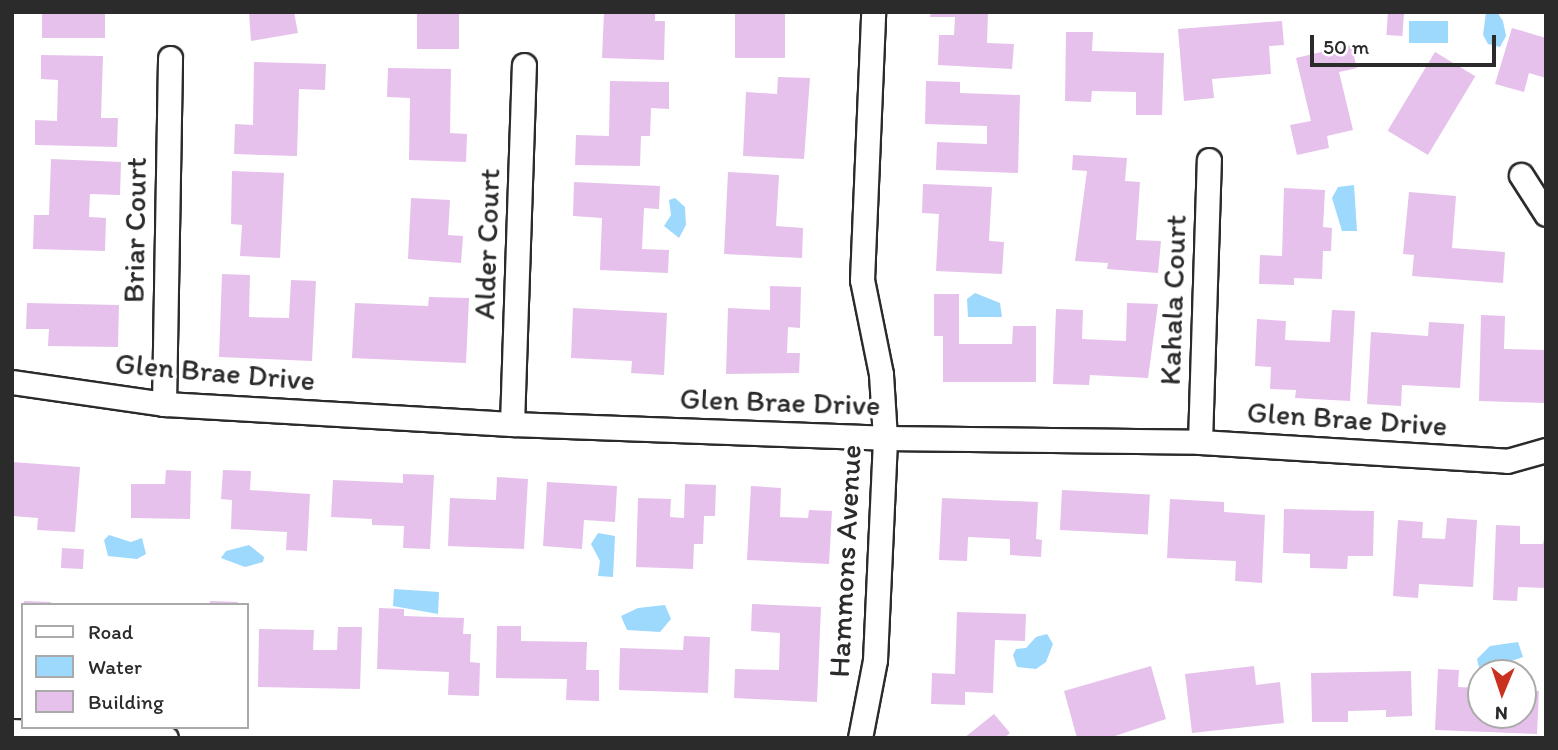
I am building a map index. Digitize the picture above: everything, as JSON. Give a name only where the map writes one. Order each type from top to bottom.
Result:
[{"type":"street","name":"Hammons Avenue","points":[[860,738],[875,660],[885,438],[881,374],[862,279],[873,12]]},
{"type":"street","name":"Briar Court","points":[[164,404],[170,58]]},
{"type":"street","name":"Alder Court","points":[[512,425],[524,65]]},
{"type":"street","name":"Kahala Court","points":[[1200,442],[1209,160]]},
{"type":"street","points":[[1521,175],[1546,214]]},
{"type":"street","name":"Glen Brae Drive","points":[[12,382],[164,404],[512,425],[885,438],[1200,442],[1507,461],[1546,450]]},
{"type":"street","points":[[12,731],[166,738]]},
{"type":"water","points":[[1486,12],[1497,12],[1503,21],[1506,36],[1500,47],[1488,44],[1483,35]]},
{"type":"water","points":[[1409,21],[1448,21],[1448,43],[1409,43]]},
{"type":"water","points":[[1354,185],[1357,231],[1342,231],[1332,198],[1338,187]]},
{"type":"water","points":[[675,198],[685,207],[686,225],[679,238],[664,226],[671,215],[669,200]]},
{"type":"water","points":[[975,293],[1000,303],[1002,317],[968,317],[967,299]]},
{"type":"water","points":[[598,533],[615,536],[613,577],[598,576],[600,561],[591,544]]},
{"type":"water","points":[[109,535],[131,542],[142,538],[146,554],[137,559],[108,556],[104,540]]},
{"type":"water","points":[[249,545],[264,557],[263,562],[245,567],[221,558],[226,551]]},
{"type":"water","points":[[394,589],[439,592],[438,614],[393,606]]},
{"type":"water","points":[[665,605],[671,619],[660,632],[627,630],[621,616],[638,608]]},
{"type":"water","points":[[1047,634],[1053,644],[1046,662],[1036,669],[1017,667],[1013,655],[1016,649],[1026,648],[1036,637]]},
{"type":"water","points":[[1518,642],[1523,657],[1477,659],[1490,646]]},
{"type":"building","points":[[42,12],[105,12],[105,38],[42,38]]},
{"type":"building","points":[[249,12],[294,12],[298,33],[251,41]]},
{"type":"building","points":[[417,12],[459,12],[459,49],[417,49]]},
{"type":"building","points":[[604,12],[655,12],[655,21],[665,21],[664,60],[602,58]]},
{"type":"building","points":[[735,12],[785,12],[785,58],[735,58]]},
{"type":"building","points":[[931,12],[988,12],[987,43],[1014,44],[1012,69],[938,65],[939,35],[954,35],[955,17],[930,17]]},
{"type":"building","points":[[1388,12],[1404,13],[1402,36],[1386,35]]},
{"type":"building","points":[[1282,21],[1284,45],[1269,46],[1271,74],[1212,79],[1214,98],[1184,101],[1178,29]]},
{"type":"building","points":[[1512,28],[1546,38],[1546,78],[1529,73],[1524,92],[1495,84]]},
{"type":"building","points":[[1066,32],[1093,32],[1092,51],[1164,53],[1162,115],[1136,115],[1136,92],[1092,91],[1091,102],[1065,101]]},
{"type":"building","points":[[1351,45],[1357,68],[1339,72],[1353,130],[1327,136],[1329,148],[1297,155],[1290,125],[1311,121],[1296,58]]},
{"type":"building","points":[[1435,52],[1475,76],[1428,155],[1388,131]]},
{"type":"building","points":[[41,55],[103,56],[101,118],[118,118],[117,147],[35,145],[35,120],[57,121],[58,80],[41,79]]},
{"type":"building","points":[[254,62],[326,64],[325,90],[299,89],[297,156],[234,154],[235,124],[253,125]]},
{"type":"building","points":[[388,68],[451,69],[450,133],[467,134],[466,162],[409,160],[410,98],[387,97]]},
{"type":"building","points":[[778,77],[810,78],[804,159],[743,156],[746,92],[777,94]]},
{"type":"building","points":[[610,81],[669,82],[669,109],[651,108],[650,136],[641,136],[640,166],[575,165],[576,135],[609,136]]},
{"type":"building","points":[[926,81],[960,82],[960,93],[1020,95],[1018,173],[936,170],[937,142],[987,144],[987,126],[925,124]]},
{"type":"building","points":[[1073,155],[1127,158],[1125,181],[1140,182],[1136,240],[1161,241],[1158,273],[1107,269],[1108,263],[1075,261],[1087,171],[1072,170]]},
{"type":"building","points":[[51,159],[121,162],[120,195],[90,194],[89,217],[106,218],[105,251],[33,249],[34,215],[49,215]]},
{"type":"building","points":[[232,171],[284,173],[280,258],[240,256],[242,225],[231,224]]},
{"type":"building","points":[[728,172],[779,175],[776,226],[803,228],[802,258],[724,254]]},
{"type":"building","points":[[574,182],[660,186],[659,209],[644,208],[642,249],[669,250],[668,273],[600,270],[602,218],[573,216]]},
{"type":"building","points":[[923,184],[992,187],[989,241],[1004,242],[1002,274],[936,271],[939,214],[922,213]]},
{"type":"building","points":[[1284,188],[1325,190],[1323,227],[1332,228],[1331,251],[1323,251],[1322,279],[1294,278],[1294,285],[1259,284],[1260,255],[1282,256]]},
{"type":"building","points":[[1409,192],[1456,196],[1452,248],[1505,252],[1503,283],[1412,276],[1414,255],[1403,254]]},
{"type":"building","points":[[411,198],[450,200],[448,235],[463,236],[461,263],[408,259]]},
{"type":"building","points":[[222,274],[250,275],[249,317],[289,318],[291,280],[316,281],[312,361],[219,357]]},
{"type":"building","points":[[770,286],[801,287],[800,328],[788,327],[787,353],[800,353],[799,373],[726,374],[728,308],[770,310]]},
{"type":"building","points":[[934,294],[959,294],[959,344],[1012,344],[1013,326],[1036,326],[1036,382],[943,382],[943,336],[934,336]]},
{"type":"building","points":[[429,297],[469,298],[466,363],[352,358],[355,303],[428,306]]},
{"type":"building","points":[[27,303],[119,305],[118,347],[48,346],[49,329],[26,329]]},
{"type":"building","points":[[1127,303],[1158,304],[1148,378],[1090,375],[1089,385],[1053,384],[1056,309],[1083,310],[1082,339],[1126,341]]},
{"type":"building","points":[[573,308],[667,313],[664,375],[631,373],[632,361],[571,358]]},
{"type":"building","points":[[1332,310],[1355,311],[1350,401],[1295,398],[1296,390],[1270,389],[1271,367],[1255,366],[1257,319],[1286,321],[1285,340],[1330,342]]},
{"type":"building","points":[[1481,315],[1505,316],[1504,349],[1546,350],[1546,403],[1479,401]]},
{"type":"building","points":[[1429,322],[1464,324],[1460,388],[1402,385],[1401,406],[1367,404],[1371,332],[1428,336]]},
{"type":"building","points":[[12,462],[80,467],[75,532],[37,530],[38,518],[12,516]]},
{"type":"building","points":[[166,470],[191,471],[190,519],[131,518],[131,484],[165,484]]},
{"type":"building","points":[[223,470],[251,471],[250,490],[310,494],[307,551],[286,550],[287,532],[231,529],[232,500],[221,499]]},
{"type":"building","points":[[403,474],[434,475],[430,549],[403,548],[404,526],[372,525],[372,519],[331,517],[333,480],[403,483]]},
{"type":"building","points":[[497,477],[528,479],[524,549],[448,546],[450,498],[496,500]]},
{"type":"building","points":[[547,482],[617,486],[615,522],[584,520],[582,549],[543,546]]},
{"type":"building","points":[[685,484],[716,485],[715,516],[704,516],[703,544],[694,544],[693,569],[636,567],[638,498],[671,499],[670,517],[684,518]]},
{"type":"building","points":[[751,486],[781,488],[780,517],[808,518],[809,510],[832,511],[829,564],[747,560]]},
{"type":"building","points":[[1062,490],[1150,495],[1148,535],[1060,530]]},
{"type":"building","points":[[942,498],[1038,502],[1036,539],[1042,540],[1041,557],[1010,555],[1010,539],[968,537],[967,561],[939,560]]},
{"type":"building","points":[[1170,499],[1224,502],[1224,512],[1265,515],[1262,583],[1235,581],[1236,561],[1167,558]]},
{"type":"building","points":[[1284,509],[1374,511],[1373,556],[1348,556],[1347,569],[1310,568],[1310,554],[1283,553]]},
{"type":"building","points":[[1447,518],[1477,520],[1473,587],[1419,584],[1418,598],[1393,596],[1398,520],[1423,522],[1422,538],[1445,539]]},
{"type":"building","points":[[1496,525],[1520,526],[1520,544],[1543,544],[1546,529],[1546,588],[1518,587],[1517,601],[1493,600]]},
{"type":"building","points":[[62,548],[84,549],[83,569],[61,568]]},
{"type":"building","points":[[24,601],[51,602],[51,603]]},
{"type":"building","points":[[210,601],[238,602],[238,603]]},
{"type":"building","points":[[752,604],[821,607],[817,702],[734,698],[735,669],[779,670],[780,633],[751,631]]},
{"type":"building","points":[[379,608],[404,609],[404,616],[464,618],[463,634],[471,634],[470,662],[480,663],[479,696],[448,695],[449,672],[377,669]]},
{"type":"building","points":[[957,612],[1026,614],[1025,641],[995,640],[993,693],[965,692],[965,705],[931,704],[932,673],[955,674]]},
{"type":"building","points":[[497,626],[521,626],[521,641],[587,642],[586,670],[599,670],[599,701],[566,700],[567,679],[496,678]]},
{"type":"building","points":[[338,627],[362,627],[360,689],[258,687],[259,629],[314,630],[313,650],[337,650]]},
{"type":"building","points":[[684,636],[710,637],[708,693],[619,690],[620,648],[683,650]]},
{"type":"building","points":[[1151,666],[1166,719],[1109,738],[1077,738],[1064,691]]},
{"type":"building","points":[[1254,666],[1256,685],[1280,682],[1284,723],[1192,733],[1185,674]]},
{"type":"building","points":[[1438,669],[1459,670],[1458,687],[1467,687],[1467,729],[1537,729],[1539,691],[1537,734],[1435,730]]},
{"type":"building","points":[[1411,671],[1412,716],[1386,717],[1386,710],[1348,711],[1348,722],[1312,722],[1311,673]]},
{"type":"building","points":[[994,714],[1010,733],[1004,738],[964,738]]}]
